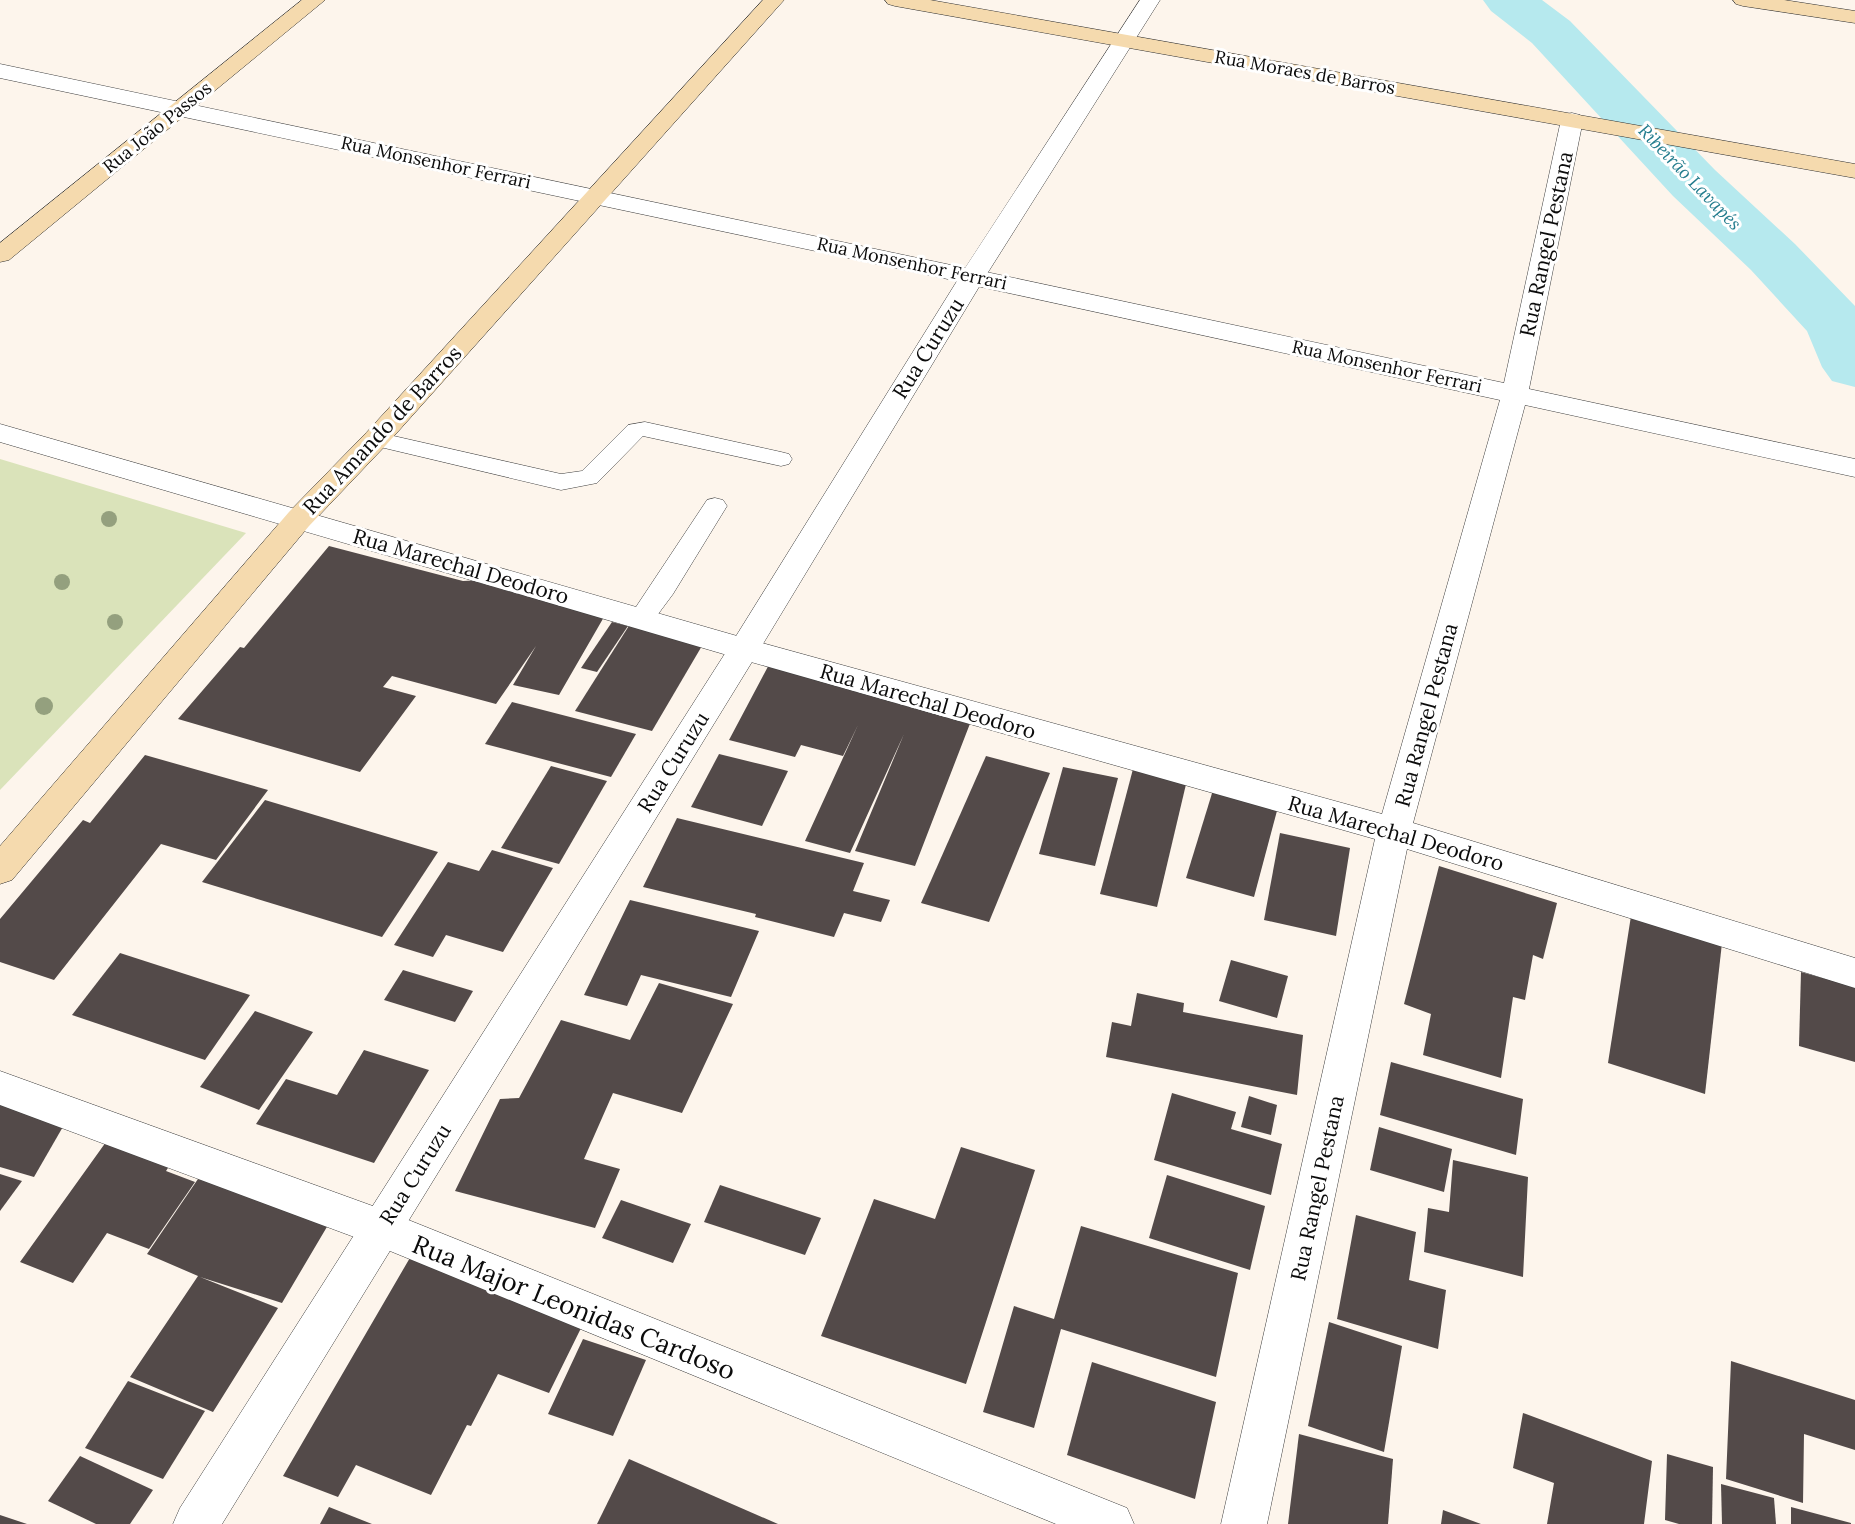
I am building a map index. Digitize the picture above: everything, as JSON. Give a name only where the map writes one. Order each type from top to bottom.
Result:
[{"type":"main road","name":"Rua João Passos","points":[[0,255],[315,0]]},
{"type":"main road","name":"Rua Amando de Barros","points":[[0,870],[299,519],[376,439],[774,0]]},
{"type":"main road","name":"Rua Moraes de Barros","points":[[896,0],[1855,171]]},
{"type":"main road","points":[[1743,0],[1855,17]]},
{"type":"street","name":"Rua Curuzu","points":[[196,1524],[744,649],[972,277],[1150,0]]},
{"type":"street","name":"Rua Monsenhor Ferrari","points":[[0,71],[596,195],[1855,468]]},
{"type":"street","name":"Rua Rangel Pestana","points":[[1244,1524],[1394,831],[1588,122]]},
{"type":"street","name":"Rua Marechal Deodoro","points":[[0,433],[744,649],[1394,831],[1855,973]]},
{"type":"street","name":"Rua Major Leonidas Cardoso","points":[[0,1088],[381,1228],[1111,1524]]},
{"type":"lane","points":[[376,439],[561,482],[590,478],[636,430],[645,429],[781,459]]},
{"type":"lane","points":[[641,619],[664,588],[715,506]]},
{"type":"green space","points":[[0,459],[246,533],[0,790]]},
{"type":"building","points":[[329,546],[463,581],[483,580],[608,610],[559,695],[513,685],[536,646],[496,704],[392,676],[383,687],[416,696],[360,772],[178,719],[240,647],[244,648]]},
{"type":"building","points":[[632,621],[706,639],[652,731],[575,711]]},
{"type":"building","points":[[612,622],[628,626],[597,672],[581,668]]},
{"type":"building","points":[[772,659],[971,721],[915,866],[855,851],[904,734],[850,853],[805,841],[858,725],[843,756],[801,745],[795,757],[729,740]]},
{"type":"building","points":[[512,702],[636,734],[611,777],[485,744]]},
{"type":"building","points":[[719,754],[788,771],[762,826],[691,807]]},
{"type":"building","points":[[145,755],[268,790],[216,860],[161,844],[54,980],[0,962],[0,919],[83,820],[90,823]]},
{"type":"building","points":[[986,756],[1050,773],[989,922],[921,903]]},
{"type":"building","points":[[551,766],[607,781],[559,864],[501,848]]},
{"type":"building","points":[[1063,767],[1118,778],[1095,866],[1039,854]]},
{"type":"building","points":[[1133,769],[1187,780],[1157,907],[1100,894]]},
{"type":"building","points":[[1213,790],[1278,807],[1254,897],[1186,878]]},
{"type":"building","points":[[265,800],[438,852],[382,937],[202,882]]},
{"type":"building","points":[[677,818],[864,863],[853,891],[890,900],[881,922],[844,913],[834,937],[755,917],[756,914],[643,887]]},
{"type":"building","points":[[1280,833],[1350,848],[1336,936],[1264,920]]},
{"type":"building","points":[[492,850],[553,868],[503,952],[446,935],[433,957],[394,945],[448,862],[479,871]]},
{"type":"building","points":[[1439,866],[1557,903],[1543,959],[1533,955],[1525,1000],[1513,997],[1501,1078],[1423,1055],[1431,1014],[1404,1004]]},
{"type":"building","points":[[630,900],[759,931],[731,997],[641,975],[627,1006],[584,995]]},
{"type":"building","points":[[1631,916],[1722,943],[1705,1094],[1608,1063]]},
{"type":"building","points":[[120,953],[250,995],[205,1060],[72,1015]]},
{"type":"building","points":[[1231,960],[1288,976],[1277,1018],[1219,1001]]},
{"type":"building","points":[[403,970],[473,991],[455,1022],[384,1000]]},
{"type":"building","points":[[1801,972],[1855,987],[1855,1062],[1799,1046]]},
{"type":"building","points":[[659,983],[733,1004],[682,1113],[613,1093],[584,1159],[620,1169],[595,1228],[455,1191],[500,1099],[519,1098],[561,1020],[630,1040]]},
{"type":"building","points":[[1137,993],[1184,1003],[1183,1012],[1303,1035],[1297,1095],[1106,1057],[1112,1022],[1131,1026]]},
{"type":"building","points":[[255,1011],[313,1032],[259,1110],[200,1087]]},
{"type":"building","points":[[364,1050],[429,1070],[374,1163],[256,1124],[286,1079],[337,1095]]},
{"type":"building","points":[[1391,1062],[1523,1099],[1516,1155],[1380,1115]]},
{"type":"building","points":[[1172,1093],[1236,1112],[1231,1129],[1282,1144],[1271,1195],[1154,1160]]},
{"type":"building","points":[[0,1094],[68,1118],[34,1177],[0,1167]]},
{"type":"building","points":[[1249,1096],[1277,1105],[1271,1135],[1241,1127]]},
{"type":"building","points":[[1379,1127],[1452,1149],[1444,1192],[1370,1170]]},
{"type":"building","points":[[111,1135],[175,1157],[166,1171],[195,1182],[149,1249],[107,1233],[73,1283],[20,1262]]},
{"type":"building","points":[[961,1147],[1035,1170],[966,1384],[821,1336],[874,1199],[935,1219]]},
{"type":"building","points":[[1453,1160],[1528,1177],[1523,1277],[1424,1252],[1428,1208],[1449,1212]]},
{"type":"building","points":[[0,1174],[22,1181],[0,1211]]},
{"type":"building","points":[[1167,1175],[1265,1206],[1250,1270],[1149,1238]]},
{"type":"building","points":[[200,1176],[331,1220],[282,1303],[200,1277],[278,1308],[213,1412],[130,1377],[198,1276],[147,1254]]},
{"type":"building","points":[[720,1185],[821,1218],[805,1255],[704,1222]]},
{"type":"building","points":[[621,1200],[691,1224],[673,1263],[602,1238]]},
{"type":"building","points":[[1356,1215],[1416,1232],[1409,1280],[1446,1290],[1438,1349],[1337,1319]]},
{"type":"building","points":[[1081,1226],[1238,1273],[1216,1377],[1061,1329],[1034,1428],[983,1412],[1014,1306],[1054,1319]]},
{"type":"building","points":[[411,1256],[585,1320],[549,1393],[498,1374],[471,1426],[467,1425],[431,1495],[356,1465],[338,1497],[283,1476]]},
{"type":"building","points":[[1329,1322],[1402,1346],[1384,1452],[1308,1426]]},
{"type":"building","points":[[583,1339],[646,1360],[613,1436],[548,1414]]},
{"type":"building","points":[[1731,1361],[1855,1400],[1855,1450],[1804,1434],[1803,1503],[1726,1479]]},
{"type":"building","points":[[1092,1362],[1216,1402],[1195,1499],[1067,1455]]},
{"type":"building","points":[[128,1381],[205,1411],[163,1479],[85,1448]]},
{"type":"building","points":[[1523,1413],[1652,1461],[1644,1524],[1547,1524],[1554,1483],[1513,1468]]},
{"type":"building","points":[[1299,1434],[1393,1459],[1388,1524],[1288,1524]]},
{"type":"building","points":[[1667,1454],[1713,1467],[1712,1524],[1679,1524],[1665,1520]]},
{"type":"building","points":[[80,1456],[153,1490],[130,1524],[96,1524],[48,1501]]},
{"type":"building","points":[[629,1459],[778,1524],[597,1524]]},
{"type":"building","points":[[1721,1484],[1774,1498],[1776,1524],[1722,1524]]},
{"type":"building","points":[[329,1507],[372,1524],[320,1524]]},
{"type":"building","points":[[1791,1507],[1851,1523],[1851,1524],[1791,1524]]},
{"type":"building","points":[[1443,1510],[1481,1524],[1441,1524]]},
{"type":"building","points":[[0,1515],[27,1524],[0,1524]]},
{"type":"waterway","name":"Ribeirão Lavapés","points":[[1509,0],[1551,32],[1694,183],[1773,257],[1837,325],[1855,367]]}]
